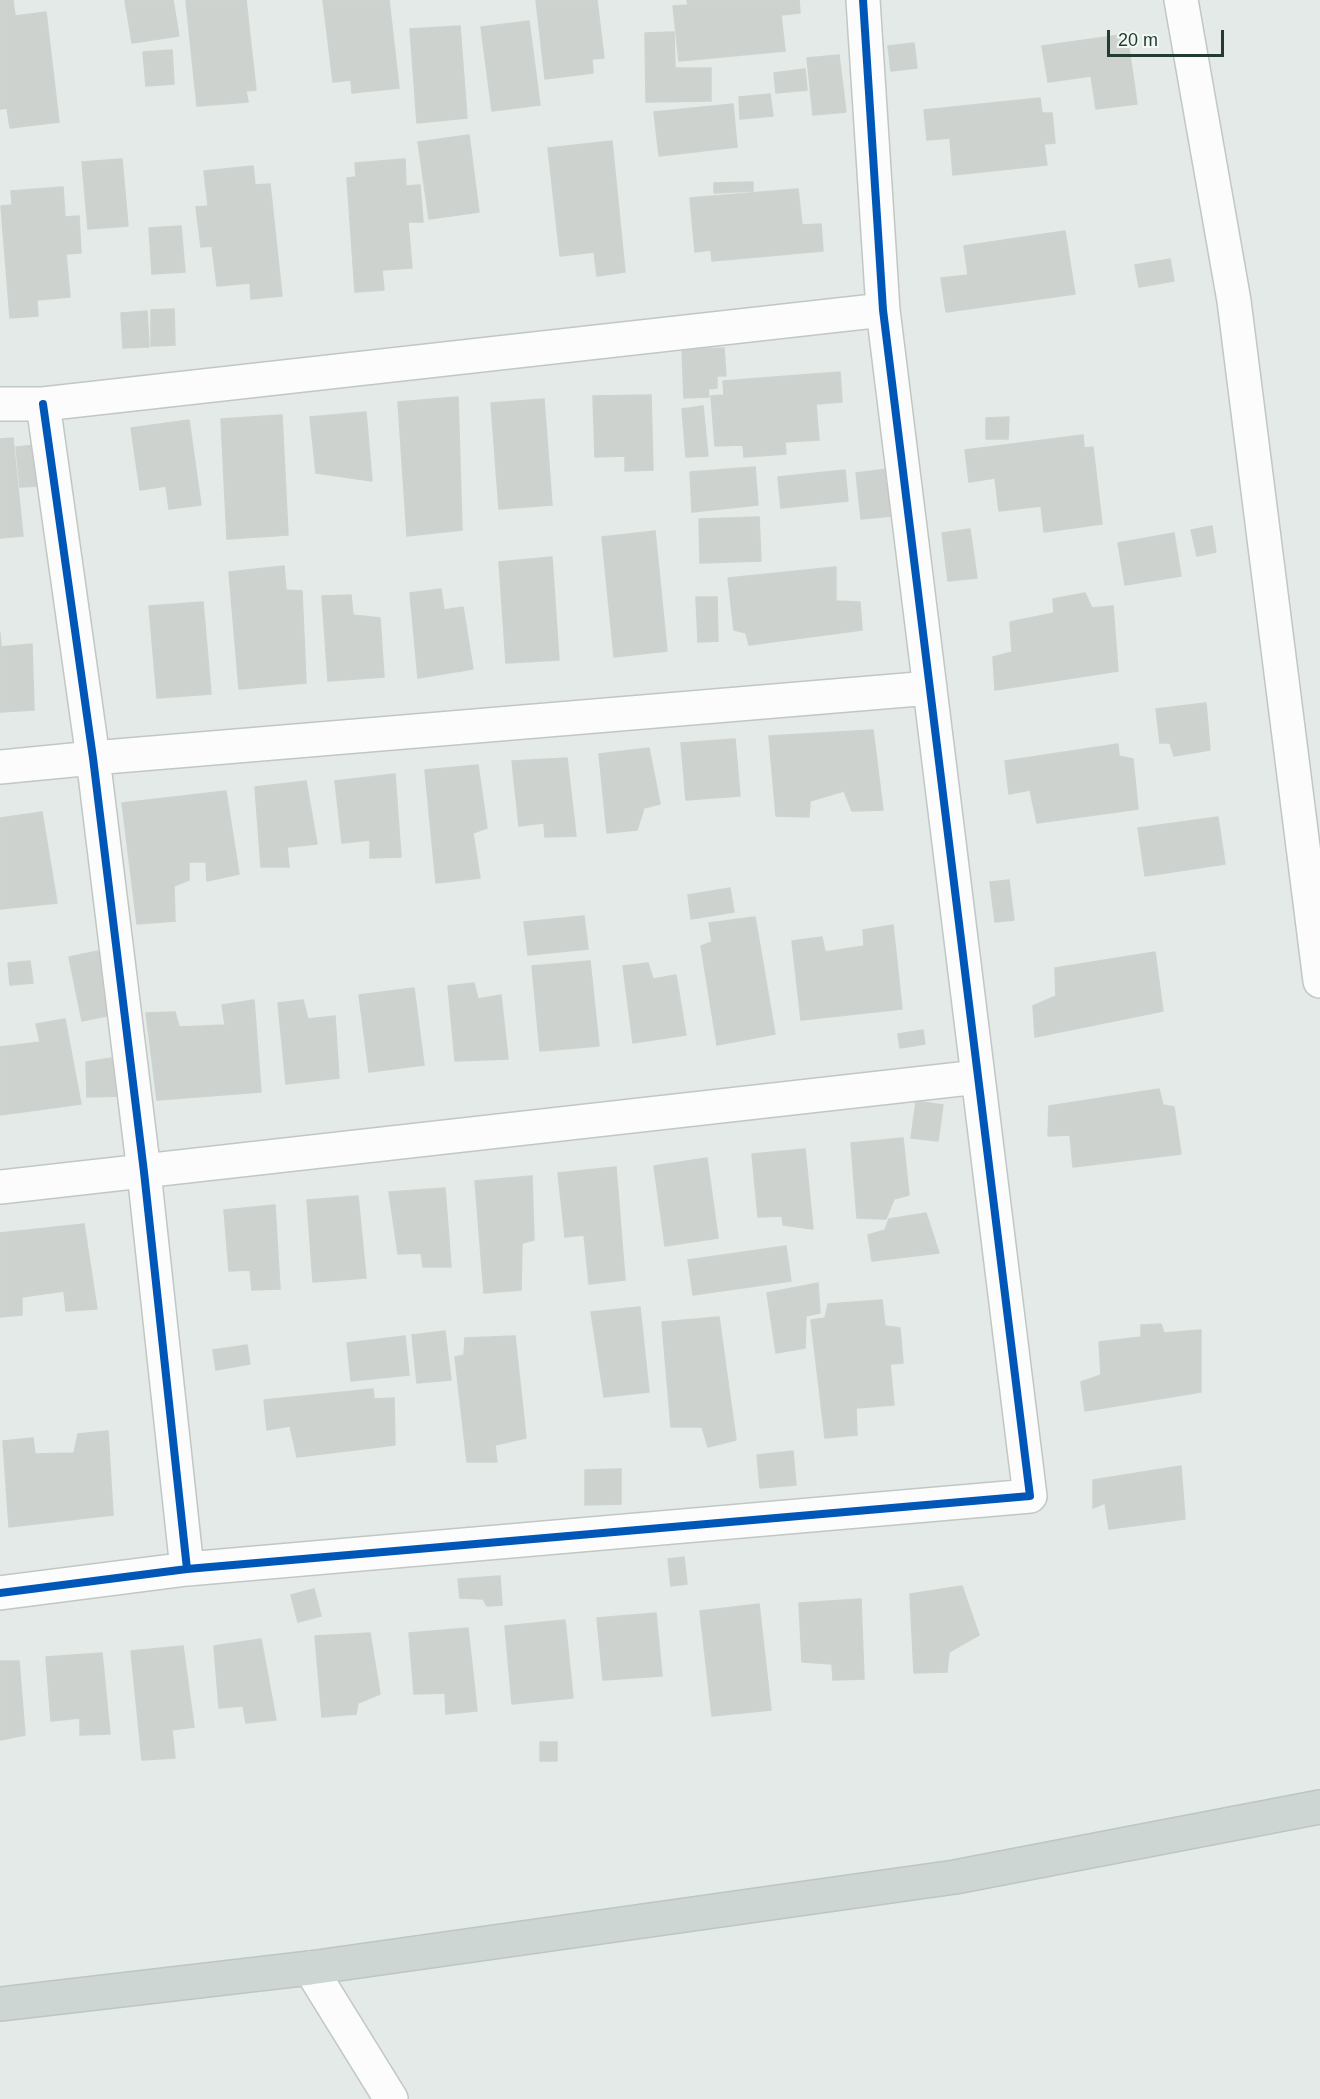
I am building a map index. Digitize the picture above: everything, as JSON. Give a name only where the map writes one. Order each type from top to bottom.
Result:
[{"type":"main road","points":[[0,2004],[310,1968],[955,1877],[1320,1807]]},
{"type":"street","points":[[0,1593],[187,1569],[1030,1496],[884,310],[862,0]]},
{"type":"street","points":[[1181,0],[1234,302],[1320,981]]},
{"type":"street","points":[[0,404],[44,404],[884,310]]},
{"type":"street","points":[[44,404],[93,758],[144,1172],[187,1569]]},
{"type":"street","points":[[0,767],[930,688]]},
{"type":"street","points":[[0,1187],[978,1077]]},
{"type":"street","points":[[310,1968],[391,2099]]},
{"type":"building","points":[[0,0],[13,0],[15,16],[46,12],[59,122],[10,128],[7,108],[0,109]]},
{"type":"building","points":[[125,0],[173,0],[179,36],[132,43]]},
{"type":"building","points":[[246,0],[256,90],[246,91],[248,102],[197,106],[186,1]]},
{"type":"building","points":[[323,0],[389,0],[399,88],[352,93],[351,80],[333,82]]},
{"type":"building","points":[[536,0],[597,0],[604,58],[592,59],[593,73],[545,79]]},
{"type":"building","points":[[687,0],[799,0],[800,13],[781,15],[785,51],[679,61],[673,6],[688,5]]},
{"type":"building","points":[[529,21],[540,105],[492,111],[481,27]]},
{"type":"building","points":[[460,26],[467,118],[417,123],[410,29]]},
{"type":"building","points":[[674,32],[675,68],[711,68],[711,101],[646,102],[645,33]]},
{"type":"building","points":[[1127,34],[1137,104],[1096,109],[1091,76],[1048,82],[1042,46]]},
{"type":"building","points":[[914,43],[917,68],[891,71],[888,46]]},
{"type":"building","points":[[172,50],[174,84],[146,86],[143,52]]},
{"type":"building","points":[[839,55],[846,112],[813,115],[807,58]]},
{"type":"building","points":[[805,69],[807,90],[776,93],[774,73]]},
{"type":"building","points":[[770,94],[773,116],[740,119],[739,97]]},
{"type":"building","points":[[1040,98],[1042,113],[1052,113],[1055,143],[1044,144],[1047,165],[953,175],[950,138],[927,140],[924,110]]},
{"type":"building","points":[[733,104],[737,147],[659,156],[654,112]]},
{"type":"building","points":[[469,135],[479,212],[429,219],[418,142]]},
{"type":"building","points":[[612,141],[625,272],[597,276],[594,252],[560,256],[548,148]]},
{"type":"building","points":[[122,159],[128,226],[88,229],[82,162]]},
{"type":"building","points":[[405,159],[406,186],[420,185],[423,222],[408,222],[412,268],[382,270],[384,290],[355,292],[347,178],[356,177],[355,163]]},
{"type":"building","points":[[253,166],[255,185],[270,184],[282,296],[251,299],[250,283],[217,286],[212,246],[201,247],[196,207],[208,206],[204,171]]},
{"type":"building","points":[[753,182],[753,191],[714,193],[714,183]]},
{"type":"building","points":[[63,187],[65,217],[79,216],[81,253],[66,254],[70,297],[37,300],[38,316],[10,318],[1,206],[12,205],[11,191]]},
{"type":"building","points":[[798,189],[802,225],[821,224],[823,251],[712,261],[711,250],[695,252],[690,198]]},
{"type":"building","points":[[181,226],[185,272],[152,274],[149,228]]},
{"type":"building","points":[[1065,231],[1075,294],[946,312],[941,278],[968,275],[964,246]]},
{"type":"building","points":[[1170,259],[1174,281],[1139,287],[1135,265]]},
{"type":"building","points":[[174,309],[175,345],[151,346],[151,310]]},
{"type":"building","points":[[147,311],[149,347],[123,348],[121,313]]},
{"type":"building","points":[[724,348],[726,376],[717,376],[717,388],[708,389],[709,397],[684,398],[682,350]]},
{"type":"building","points":[[840,372],[842,402],[816,404],[819,440],[785,442],[786,454],[744,457],[743,445],[715,446],[711,396],[724,395],[723,381]]},
{"type":"building","points":[[651,395],[653,470],[625,471],[625,456],[595,457],[593,396]]},
{"type":"building","points":[[458,397],[462,530],[407,536],[398,402]]},
{"type":"building","points":[[544,399],[552,505],[499,509],[491,403]]},
{"type":"building","points":[[703,406],[708,456],[686,457],[682,409]]},
{"type":"building","points":[[366,412],[372,481],[316,473],[310,417]]},
{"type":"building","points":[[282,415],[288,535],[227,539],[221,419]]},
{"type":"building","points":[[1009,417],[1008,439],[986,439],[986,418]]},
{"type":"building","points":[[189,420],[201,505],[169,509],[166,486],[140,490],[131,428]]},
{"type":"building","points":[[1083,435],[1084,448],[1093,447],[1102,524],[1044,532],[1041,506],[999,511],[995,478],[969,482],[965,450]]},
{"type":"building","points":[[13,438],[23,536],[0,538],[0,439]]},
{"type":"building","points":[[37,445],[42,486],[20,487],[16,447]]},
{"type":"building","points":[[755,467],[758,505],[692,512],[690,472]]},
{"type":"building","points":[[888,469],[893,516],[861,519],[856,473]]},
{"type":"building","points":[[845,470],[848,501],[781,508],[778,477]]},
{"type":"building","points":[[759,517],[761,561],[700,563],[699,519]]},
{"type":"building","points":[[1212,526],[1216,552],[1197,556],[1191,530]]},
{"type":"building","points":[[970,529],[977,578],[948,581],[942,533]]},
{"type":"building","points":[[655,531],[667,651],[614,657],[602,537]]},
{"type":"building","points":[[1174,533],[1181,576],[1125,585],[1118,543]]},
{"type":"building","points":[[552,557],[559,660],[506,663],[499,562]]},
{"type":"building","points":[[284,566],[286,590],[302,591],[306,683],[239,689],[229,572]]},
{"type":"building","points":[[836,567],[836,601],[860,602],[862,630],[749,645],[746,633],[734,630],[728,578]]},
{"type":"building","points":[[441,589],[444,610],[463,607],[473,669],[418,678],[410,593]]},
{"type":"building","points":[[1085,593],[1092,608],[1113,606],[1118,671],[995,690],[993,657],[1012,652],[1010,622],[1054,613],[1053,599]]},
{"type":"building","points":[[351,595],[353,615],[380,618],[384,677],[328,681],[322,596]]},
{"type":"building","points":[[696,597],[717,597],[718,641],[698,642]]},
{"type":"building","points":[[203,602],[211,694],[157,698],[149,606]]},
{"type":"building","points":[[0,633],[1,647],[32,644],[34,710],[0,712]]},
{"type":"building","points":[[1206,703],[1210,750],[1174,756],[1170,743],[1160,743],[1156,709]]},
{"type":"building","points":[[873,730],[883,810],[852,811],[844,791],[810,801],[809,817],[776,816],[769,736]]},
{"type":"building","points":[[735,739],[740,796],[686,800],[681,743]]},
{"type":"building","points":[[1118,744],[1119,756],[1133,759],[1138,809],[1037,823],[1030,790],[1009,794],[1005,761]]},
{"type":"building","points":[[649,748],[660,804],[644,808],[637,830],[607,833],[599,754]]},
{"type":"building","points":[[567,758],[576,836],[545,837],[544,823],[519,826],[512,761]]},
{"type":"building","points":[[478,765],[487,828],[473,833],[480,878],[436,883],[425,770]]},
{"type":"building","points":[[395,774],[401,857],[370,858],[370,840],[342,843],[335,781]]},
{"type":"building","points":[[306,781],[317,844],[287,847],[289,867],[261,867],[255,787]]},
{"type":"building","points":[[226,791],[239,874],[207,881],[206,862],[189,862],[189,880],[174,886],[175,921],[137,924],[122,803]]},
{"type":"building","points":[[42,812],[57,903],[0,909],[0,818]]},
{"type":"building","points":[[1218,817],[1225,864],[1145,876],[1138,828]]},
{"type":"building","points":[[1009,880],[1014,920],[995,922],[990,882]]},
{"type":"building","points":[[730,888],[734,912],[691,919],[688,895]]},
{"type":"building","points":[[584,916],[588,949],[528,955],[524,922]]},
{"type":"building","points":[[755,917],[775,1034],[717,1045],[701,946],[712,942],[709,923]]},
{"type":"building","points":[[893,925],[902,1009],[801,1020],[792,941],[822,937],[825,952],[864,946],[863,930]]},
{"type":"building","points":[[98,951],[111,1015],[82,1021],[69,957]]},
{"type":"building","points":[[1155,952],[1163,1011],[1035,1037],[1033,1006],[1056,996],[1055,968]]},
{"type":"building","points":[[30,961],[33,983],[10,985],[8,963]]},
{"type":"building","points":[[590,961],[599,1046],[540,1051],[532,966]]},
{"type":"building","points":[[648,963],[653,979],[676,975],[686,1035],[633,1043],[623,966]]},
{"type":"building","points":[[474,983],[478,999],[501,995],[508,1059],[455,1061],[448,986]]},
{"type":"building","points":[[414,988],[424,1065],[369,1072],[359,995]]},
{"type":"building","points":[[254,1000],[261,1092],[157,1100],[146,1013],[175,1012],[179,1027],[225,1025],[222,1005]]},
{"type":"building","points":[[303,1000],[308,1019],[335,1016],[339,1078],[286,1084],[278,1003]]},
{"type":"building","points":[[65,1019],[81,1104],[0,1115],[0,1047],[40,1042],[36,1024]]},
{"type":"building","points":[[923,1030],[925,1044],[900,1048],[898,1034]]},
{"type":"building","points":[[118,1057],[123,1096],[87,1097],[86,1062]]},
{"type":"building","points":[[1159,1089],[1163,1105],[1174,1107],[1181,1154],[1073,1167],[1070,1135],[1048,1136],[1049,1106]]},
{"type":"building","points":[[916,1101],[943,1105],[938,1141],[911,1138]]},
{"type":"building","points":[[903,1138],[909,1195],[894,1199],[886,1219],[857,1218],[851,1143]]},
{"type":"building","points":[[805,1149],[813,1229],[783,1225],[782,1216],[758,1217],[752,1154]]},
{"type":"building","points":[[707,1158],[718,1238],[665,1246],[654,1166]]},
{"type":"building","points":[[616,1167],[625,1280],[589,1284],[584,1235],[565,1237],[558,1173]]},
{"type":"building","points":[[532,1176],[534,1240],[522,1243],[521,1290],[484,1293],[475,1181]]},
{"type":"building","points":[[445,1188],[451,1267],[423,1267],[421,1253],[398,1254],[389,1192]]},
{"type":"building","points":[[358,1196],[366,1278],[313,1282],[307,1200]]},
{"type":"building","points":[[275,1205],[280,1289],[252,1290],[250,1270],[229,1271],[224,1210]]},
{"type":"building","points":[[926,1213],[939,1253],[872,1261],[868,1235],[885,1230],[889,1219]]},
{"type":"building","points":[[84,1224],[97,1309],[66,1311],[64,1291],[22,1297],[22,1315],[0,1317],[0,1233]]},
{"type":"building","points":[[786,1246],[791,1281],[693,1295],[688,1260]]},
{"type":"building","points":[[818,1283],[820,1313],[806,1316],[805,1348],[776,1353],[767,1293]]},
{"type":"building","points":[[882,1300],[885,1326],[900,1328],[903,1363],[890,1364],[894,1405],[856,1408],[857,1435],[825,1438],[811,1320],[825,1318],[828,1304]]},
{"type":"building","points":[[640,1307],[649,1392],[604,1397],[591,1312]]},
{"type":"building","points":[[719,1317],[736,1440],[708,1447],[702,1427],[671,1427],[662,1322]]},
{"type":"building","points":[[1161,1324],[1164,1333],[1201,1330],[1201,1392],[1085,1411],[1081,1382],[1101,1375],[1099,1342],[1141,1337],[1141,1325]]},
{"type":"building","points":[[445,1331],[451,1380],[417,1383],[412,1335]]},
{"type":"building","points":[[405,1336],[409,1375],[351,1381],[347,1343]]},
{"type":"building","points":[[515,1336],[526,1438],[495,1445],[497,1462],[467,1462],[455,1357],[464,1355],[465,1338]]},
{"type":"building","points":[[247,1345],[250,1364],[216,1370],[213,1350]]},
{"type":"building","points":[[373,1389],[374,1399],[394,1398],[395,1445],[297,1457],[290,1426],[267,1430],[264,1400]]},
{"type":"building","points":[[108,1431],[113,1515],[9,1527],[3,1441],[33,1438],[35,1454],[74,1453],[78,1434]]},
{"type":"building","points":[[793,1451],[796,1485],[760,1488],[757,1455]]},
{"type":"building","points":[[1181,1466],[1185,1519],[1109,1529],[1105,1503],[1093,1508],[1093,1480]]},
{"type":"building","points":[[621,1469],[621,1504],[585,1505],[585,1470]]},
{"type":"building","points":[[684,1557],[687,1584],[671,1586],[668,1559]]},
{"type":"building","points":[[500,1576],[502,1605],[487,1606],[483,1599],[460,1598],[458,1579]]},
{"type":"building","points":[[962,1586],[979,1635],[949,1652],[947,1672],[914,1673],[910,1594]]},
{"type":"building","points":[[314,1589],[321,1616],[298,1622],[291,1595]]},
{"type":"building","points":[[861,1599],[864,1679],[833,1680],[832,1664],[802,1662],[799,1603]]},
{"type":"building","points":[[759,1604],[771,1710],[712,1716],[700,1611]]},
{"type":"building","points":[[656,1613],[662,1676],[603,1680],[597,1618]]},
{"type":"building","points":[[565,1620],[573,1698],[512,1704],[505,1626]]},
{"type":"building","points":[[468,1628],[477,1711],[446,1714],[445,1693],[414,1694],[409,1633]]},
{"type":"building","points":[[370,1633],[380,1694],[358,1703],[356,1714],[322,1717],[315,1636]]},
{"type":"building","points":[[261,1639],[276,1720],[246,1723],[243,1706],[219,1708],[214,1646]]},
{"type":"building","points":[[183,1646],[194,1727],[172,1730],[175,1758],[142,1760],[131,1651]]},
{"type":"building","points":[[102,1653],[110,1734],[80,1735],[80,1718],[51,1721],[46,1657]]},
{"type":"building","points":[[0,1661],[19,1661],[25,1735],[0,1740]]},
{"type":"building","points":[[540,1742],[557,1742],[557,1761],[540,1761]]},
{"type":"cycle path","points":[[0,1593],[187,1569],[1030,1496],[883,310],[863,0]]},
{"type":"cycle path","points":[[43,404],[93,758],[144,1172],[187,1569]]}]
